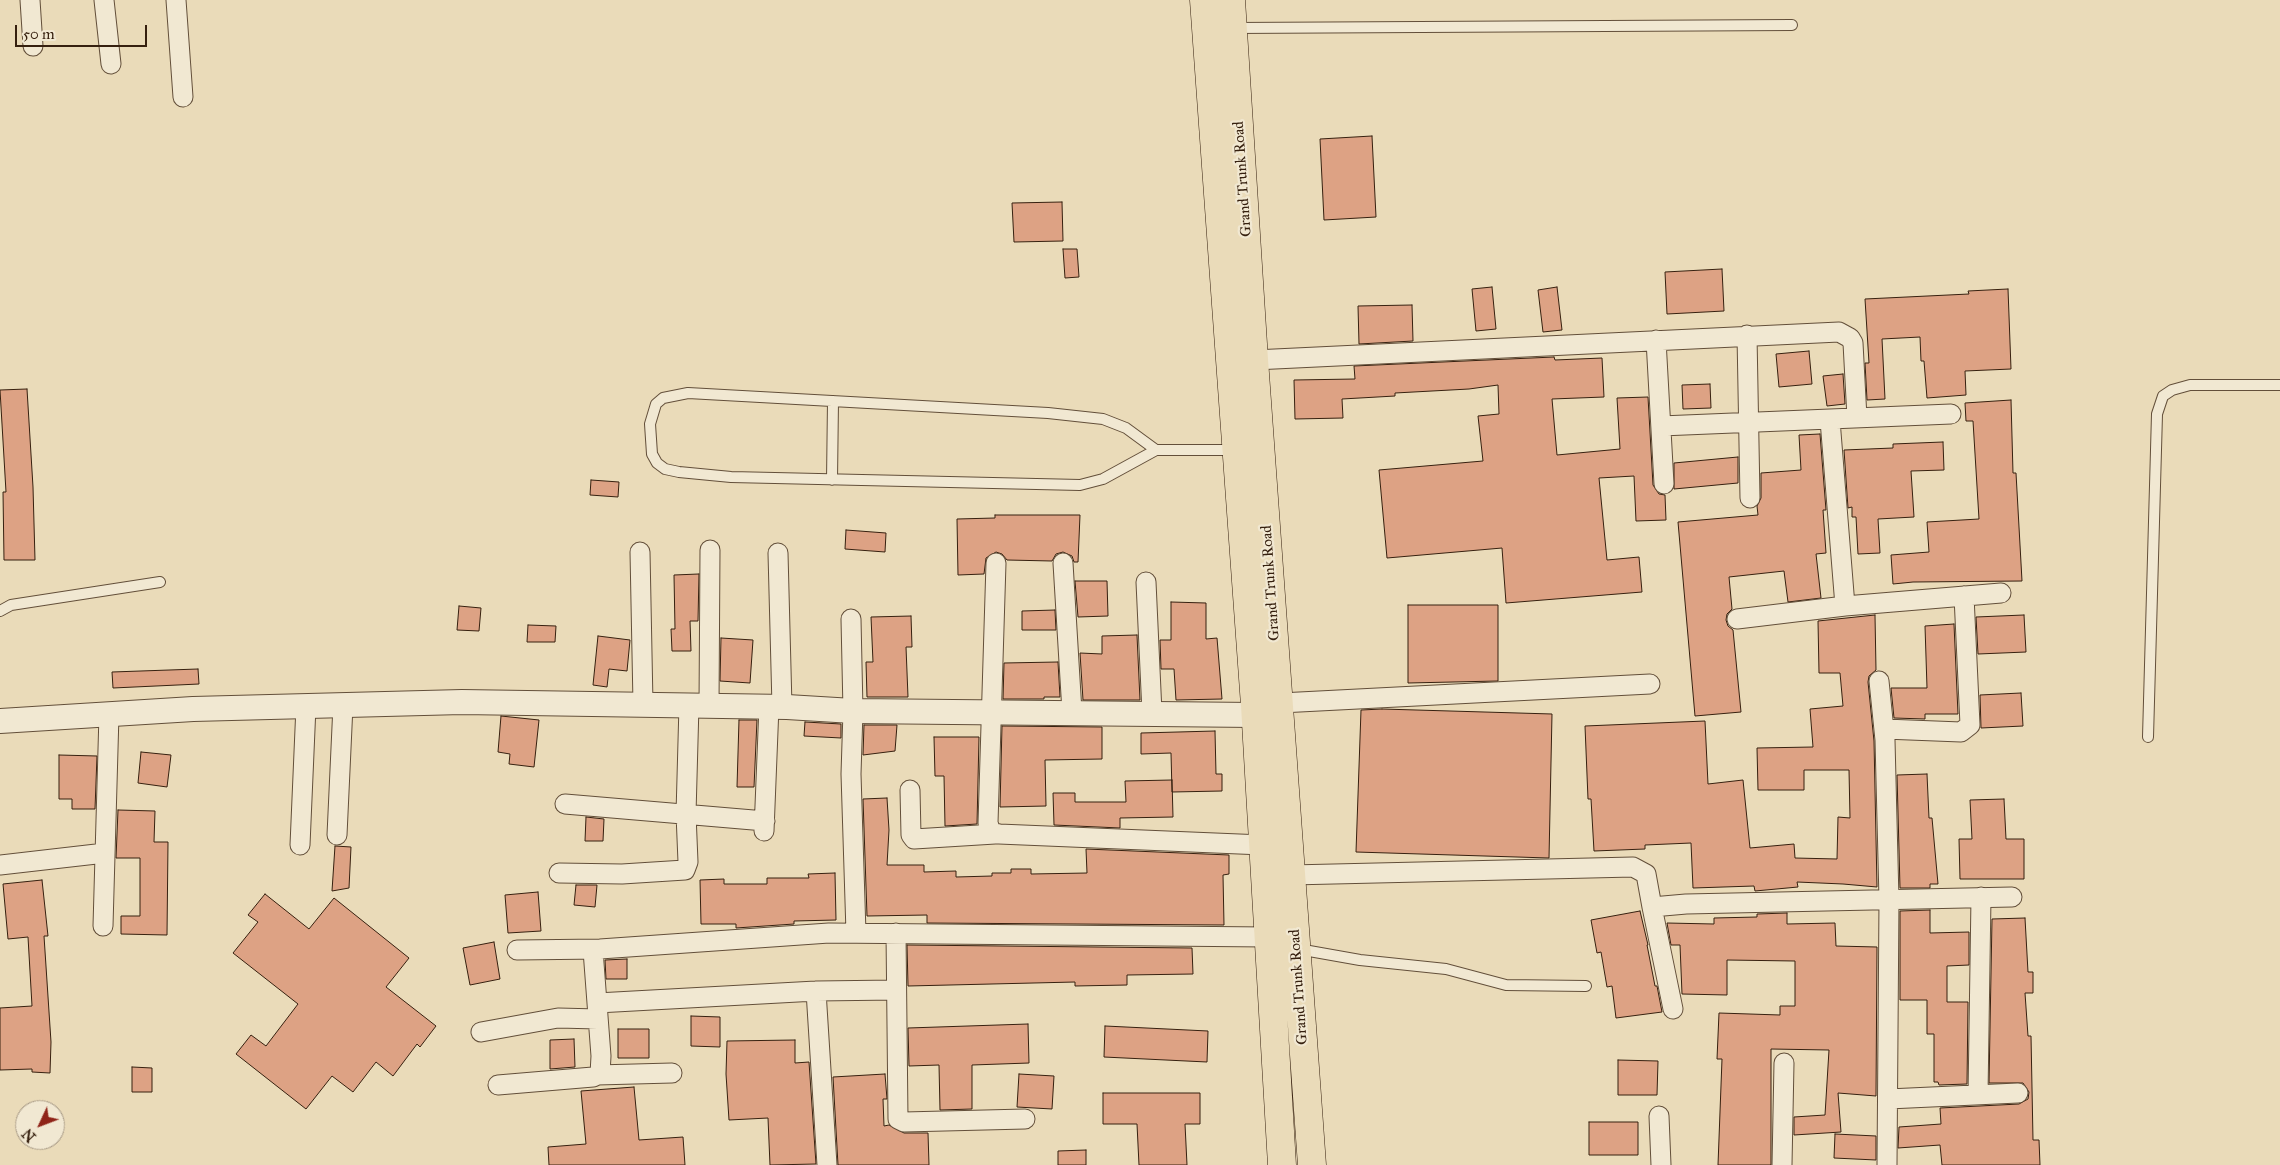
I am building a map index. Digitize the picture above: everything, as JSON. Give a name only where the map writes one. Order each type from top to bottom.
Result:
[{"type":"highway","name":"Grand Trunk Road","points":[[1204,0],[1255,715],[1282,1165]]},
{"type":"highway","name":"Grand Trunk Road","points":[[1231,0],[1254,360],[1312,1165]]},
{"type":"street","points":[[30,0],[32,46]]},
{"type":"street","points":[[104,0],[111,64]]},
{"type":"street","points":[[176,0],[183,97]]},
{"type":"street","points":[[1254,360],[1839,332],[1846,334],[1853,343],[1857,418]]},
{"type":"street","points":[[1747,335],[1750,498]]},
{"type":"street","points":[[1656,340],[1664,484]]},
{"type":"street","points":[[1661,426],[1951,414]]},
{"type":"street","points":[[1830,420],[1845,606]]},
{"type":"street","points":[[559,874],[639,874],[685,870],[688,862],[686,814],[699,705],[710,550]]},
{"type":"street","points":[[640,552],[643,704]]},
{"type":"street","points":[[565,804],[686,814],[765,826],[776,707],[778,553]]},
{"type":"street","points":[[995,834],[991,832],[988,823],[996,563]]},
{"type":"street","points":[[1063,563],[1072,712]]},
{"type":"street","points":[[1146,582],[1152,713]]},
{"type":"street","points":[[1737,619],[1845,606],[2001,593]]},
{"type":"street","points":[[1884,729],[1961,732],[1970,725],[1964,596]]},
{"type":"street","points":[[851,619],[853,711],[851,774],[856,933]]},
{"type":"street","points":[[1879,681],[1884,729],[1889,900],[1887,1165]]},
{"type":"street","points":[[1280,704],[1650,684]]},
{"type":"street","points":[[0,721],[193,709],[462,702],[699,705],[853,711],[1255,715]]},
{"type":"street","points":[[337,835],[343,705]]},
{"type":"street","points":[[300,845],[306,706]]},
{"type":"street","points":[[104,926],[109,714]]},
{"type":"street","points":[[910,790],[910,836],[914,839],[995,834],[1263,845]]},
{"type":"street","points":[[0,865],[105,853]]},
{"type":"street","points":[[1292,875],[1634,867],[1646,874],[1673,1009]]},
{"type":"street","points":[[1978,1095],[1981,897]]},
{"type":"street","points":[[1652,907],[1686,904],[2012,897]]},
{"type":"street","points":[[517,950],[592,950],[710,940],[856,933],[1268,937]]},
{"type":"street","points":[[896,933],[898,1119],[904,1122],[1025,1119]]},
{"type":"street","points":[[592,950],[601,1070],[597,1075]]},
{"type":"street","points":[[481,1032],[597,1011],[816,991],[896,990]]},
{"type":"street","points":[[816,991],[827,1165]]},
{"type":"street","points":[[1782,1165],[1784,1063]]},
{"type":"street","points":[[498,1085],[548,1082],[597,1075],[672,1073]]},
{"type":"street","points":[[1888,1099],[2018,1093]]},
{"type":"street","points":[[1659,1116],[1661,1165]]},
{"type":"lane","points":[[1233,28],[1792,25]]},
{"type":"lane","points":[[2148,737],[2157,414],[2163,396],[2172,390],[2190,385],[2280,385]]},
{"type":"lane","points":[[1156,450],[1126,428],[1103,418],[1048,413],[688,392],[663,398],[656,404],[650,424],[652,454],[657,463],[665,469],[731,477],[1080,485],[1103,479],[1156,450],[1237,450]]},
{"type":"lane","points":[[832,480],[833,401]]},
{"type":"lane","points":[[0,611],[12,605],[160,582]]},
{"type":"lane","points":[[1297,949],[1341,958],[1454,970],[1506,985],[1586,986]]},
{"type":"building","points":[[1372,136],[1376,217],[1324,220],[1320,139]]},
{"type":"building","points":[[1062,202],[1063,241],[1014,242],[1012,203]]},
{"type":"building","points":[[1063,249],[1077,249],[1079,277],[1065,278]]},
{"type":"building","points":[[1722,269],[1724,311],[1667,314],[1665,272]]},
{"type":"building","points":[[1492,287],[1496,329],[1476,331],[1472,289]]},
{"type":"building","points":[[1557,287],[1562,330],[1543,332],[1538,290]]},
{"type":"building","points":[[2008,289],[2011,369],[1965,371],[1966,395],[1927,398],[1924,361],[1921,361],[1920,337],[1882,339],[1885,399],[1867,400],[1865,363],[1869,363],[1865,299],[1969,294],[1968,291]]},
{"type":"building","points":[[1412,305],[1413,341],[1359,344],[1358,306]]},
{"type":"building","points":[[1809,351],[1812,384],[1779,387],[1776,354]]},
{"type":"building","points":[[1554,357],[1555,360],[1602,358],[1604,397],[1552,399],[1557,455],[1620,449],[1617,398],[1648,397],[1653,485],[1659,494],[1665,495],[1666,520],[1636,521],[1634,476],[1599,478],[1607,560],[1639,557],[1642,592],[1506,603],[1502,548],[1387,558],[1379,470],[1483,461],[1478,416],[1499,414],[1498,385],[1469,389],[1395,393],[1395,396],[1342,399],[1343,418],[1295,419],[1294,380],[1355,379],[1354,366]]},
{"type":"building","points":[[1843,374],[1845,404],[1827,406],[1823,376]]},
{"type":"building","points":[[1710,384],[1711,408],[1683,409],[1682,385]]},
{"type":"building","points":[[27,389],[35,560],[4,560],[3,492],[6,492],[0,390]]},
{"type":"building","points":[[2011,400],[2013,473],[2016,473],[2022,581],[1913,582],[1893,584],[1891,555],[1929,552],[1927,522],[1979,519],[1973,421],[1966,421],[1965,403]]},
{"type":"building","points":[[1820,434],[1826,510],[1823,510],[1826,553],[1816,554],[1821,598],[1788,602],[1784,571],[1729,577],[1732,609],[1727,614],[1726,620],[1728,626],[1733,630],[1741,712],[1695,716],[1678,522],[1758,515],[1757,506],[1761,498],[1761,473],[1801,470],[1799,435]]},
{"type":"building","points":[[1943,442],[1944,470],[1911,471],[1914,517],[1878,519],[1880,553],[1858,554],[1856,517],[1852,517],[1852,507],[1848,508],[1844,450],[1893,448],[1893,444]]},
{"type":"building","points":[[1738,457],[1738,483],[1674,489],[1674,463]]},
{"type":"building","points":[[591,480],[619,482],[618,497],[590,495]]},
{"type":"building","points":[[995,515],[1080,515],[1078,562],[1074,562],[1072,556],[1063,552],[1056,554],[1052,561],[1007,560],[1002,554],[996,552],[986,558],[984,574],[958,575],[957,519],[995,518]]},
{"type":"building","points":[[846,530],[886,533],[885,552],[845,549]]},
{"type":"building","points":[[699,574],[698,621],[690,621],[691,651],[672,651],[671,629],[675,629],[674,575]]},
{"type":"building","points":[[1075,581],[1107,581],[1108,616],[1078,617]]},
{"type":"building","points":[[1171,602],[1206,603],[1206,639],[1217,638],[1222,699],[1176,700],[1174,669],[1161,669],[1160,640],[1171,640]]},
{"type":"building","points":[[1408,605],[1498,605],[1498,681],[1408,683]]},
{"type":"building","points":[[459,606],[481,608],[479,631],[457,630]]},
{"type":"building","points":[[1055,610],[1056,630],[1022,630],[1022,611]]},
{"type":"building","points":[[1875,615],[1876,670],[1869,676],[1868,682],[1874,741],[1877,887],[1797,882],[1798,887],[1755,891],[1754,886],[1693,888],[1691,843],[1645,845],[1645,849],[1594,851],[1591,799],[1588,799],[1585,726],[1705,721],[1708,784],[1743,780],[1750,848],[1794,844],[1795,858],[1837,859],[1838,817],[1850,818],[1849,770],[1804,770],[1804,790],[1758,790],[1757,748],[1813,747],[1810,709],[1843,706],[1840,673],[1819,673],[1818,621]]},
{"type":"building","points":[[2024,615],[2026,652],[1978,654],[1976,617]]},
{"type":"building","points":[[911,616],[912,647],[906,647],[908,697],[867,697],[866,662],[873,662],[871,617]]},
{"type":"building","points":[[1954,624],[1958,714],[1925,714],[1925,719],[1894,718],[1891,688],[1927,688],[1925,626]]},
{"type":"building","points":[[528,625],[556,626],[555,642],[527,642]]},
{"type":"building","points":[[1137,635],[1140,700],[1083,700],[1080,653],[1102,654],[1102,636]]},
{"type":"building","points":[[598,636],[630,640],[627,671],[609,669],[607,687],[593,685]]},
{"type":"building","points":[[721,638],[753,640],[750,683],[720,681]]},
{"type":"building","points":[[1058,662],[1060,697],[1003,699],[1004,663]]},
{"type":"building","points":[[198,669],[199,684],[113,688],[112,672]]},
{"type":"building","points":[[2021,693],[2023,726],[1981,728],[1980,695]]},
{"type":"building","points":[[1361,710],[1552,714],[1549,858],[1356,852]]},
{"type":"building","points":[[501,716],[539,720],[534,767],[509,764],[510,754],[498,752]]},
{"type":"building","points":[[739,720],[757,720],[754,787],[737,787]]},
{"type":"building","points":[[805,722],[841,724],[841,738],[804,736]]},
{"type":"building","points":[[864,725],[897,725],[895,751],[863,755]]},
{"type":"building","points":[[1002,726],[1102,727],[1102,759],[1045,760],[1046,806],[1000,807]]},
{"type":"building","points":[[1215,731],[1216,774],[1222,774],[1222,791],[1172,792],[1171,753],[1141,754],[1141,733]]},
{"type":"building","points":[[934,737],[979,737],[977,824],[945,826],[944,776],[935,776]]},
{"type":"building","points":[[141,752],[171,755],[167,787],[138,783]]},
{"type":"building","points":[[59,755],[97,756],[95,809],[72,809],[72,799],[59,799]]},
{"type":"building","points":[[1927,774],[1929,818],[1932,818],[1938,884],[1930,884],[1930,888],[1900,888],[1897,775]]},
{"type":"building","points":[[1172,780],[1173,817],[1120,818],[1120,828],[1054,825],[1053,793],[1075,793],[1075,802],[1126,802],[1125,781]]},
{"type":"building","points":[[887,798],[889,830],[887,865],[924,865],[924,872],[956,871],[956,877],[992,876],[992,873],[1011,873],[1011,869],[1031,869],[1031,874],[1087,873],[1086,849],[1229,855],[1229,874],[1223,875],[1224,925],[927,923],[927,915],[867,916],[863,799]]},
{"type":"building","points":[[2004,799],[2006,839],[2024,839],[2024,879],[1960,879],[1959,839],[1972,839],[1970,800]]},
{"type":"building","points":[[118,810],[155,811],[154,842],[168,842],[167,935],[121,934],[121,916],[140,916],[140,858],[116,858]]},
{"type":"building","points":[[586,817],[604,819],[603,841],[585,841]]},
{"type":"building","points":[[335,846],[351,847],[349,888],[332,891]]},
{"type":"building","points":[[835,873],[836,920],[794,921],[794,924],[736,928],[736,924],[701,924],[700,880],[724,879],[724,884],[767,884],[767,878],[809,878],[808,874]]},
{"type":"building","points":[[42,880],[48,936],[44,936],[51,1042],[50,1073],[32,1072],[32,1069],[0,1070],[0,1008],[32,1006],[28,937],[8,939],[3,884]]},
{"type":"building","points":[[576,885],[597,885],[595,907],[574,905]]},
{"type":"building","points":[[538,892],[541,931],[508,933],[505,895]]},
{"type":"building","points":[[265,894],[309,929],[334,898],[409,958],[386,987],[436,1026],[420,1047],[417,1044],[393,1076],[376,1062],[353,1092],[332,1076],[306,1109],[236,1054],[251,1035],[266,1046],[298,1004],[233,953],[258,922],[248,915]]},
{"type":"building","points":[[1930,910],[1930,933],[1969,932],[1969,965],[1947,966],[1947,1002],[1968,1002],[1967,1084],[1939,1085],[1938,1082],[1934,1082],[1934,1034],[1927,1034],[1927,1000],[1900,1000],[1900,911]]},
{"type":"building","points":[[1640,911],[1662,1012],[1616,1018],[1612,986],[1607,987],[1601,952],[1597,953],[1591,920]]},
{"type":"building","points":[[1787,913],[1787,924],[1835,923],[1836,946],[1877,947],[1876,1096],[1838,1093],[1841,1132],[1794,1135],[1794,1117],[1825,1115],[1829,1050],[1771,1049],[1771,1165],[1718,1165],[1722,1059],[1717,1059],[1719,1013],[1780,1015],[1780,1006],[1795,1006],[1795,961],[1727,960],[1727,995],[1682,994],[1680,945],[1671,945],[1667,923],[1714,924],[1714,918],[1757,917],[1757,914]]},
{"type":"building","points":[[2025,918],[2028,972],[2033,972],[2033,993],[2025,993],[2028,1036],[2031,1036],[2033,1140],[2039,1140],[2040,1165],[1942,1165],[1940,1145],[1898,1148],[1899,1127],[1941,1124],[1940,1108],[2019,1104],[2028,1099],[2029,1092],[2023,1083],[1989,1083],[1992,919]]},
{"type":"building","points":[[494,942],[500,979],[470,985],[463,948]]},
{"type":"building","points":[[907,945],[1192,948],[1193,974],[1127,975],[1127,985],[1075,986],[1075,982],[908,986]]},
{"type":"building","points":[[627,959],[627,979],[606,979],[605,960]]},
{"type":"building","points":[[691,1016],[720,1017],[720,1047],[691,1046]]},
{"type":"building","points":[[1028,1024],[1029,1063],[972,1065],[972,1109],[940,1110],[939,1065],[909,1066],[908,1028]]},
{"type":"building","points":[[1105,1026],[1208,1031],[1207,1062],[1104,1057]]},
{"type":"building","points":[[618,1029],[649,1029],[649,1058],[618,1058]]},
{"type":"building","points":[[574,1039],[575,1067],[550,1069],[550,1040]]},
{"type":"building","points":[[795,1040],[795,1063],[809,1062],[816,1164],[770,1165],[768,1118],[729,1120],[726,1074],[727,1041]]},
{"type":"building","points":[[1618,1060],[1658,1061],[1657,1095],[1618,1095]]},
{"type":"building","points":[[132,1067],[152,1068],[152,1092],[132,1092]]},
{"type":"building","points":[[885,1074],[887,1099],[883,1099],[884,1126],[889,1125],[904,1133],[928,1133],[929,1165],[838,1165],[833,1077]]},
{"type":"building","points":[[1019,1074],[1054,1076],[1052,1109],[1017,1107]]},
{"type":"building","points":[[634,1087],[639,1140],[683,1137],[685,1165],[549,1165],[548,1147],[586,1144],[581,1091]]},
{"type":"building","points":[[1103,1093],[1200,1093],[1200,1124],[1185,1124],[1187,1165],[1139,1165],[1137,1124],[1103,1124]]},
{"type":"building","points":[[1589,1122],[1638,1122],[1638,1155],[1589,1155]]},
{"type":"building","points":[[1835,1134],[1876,1136],[1876,1160],[1834,1158]]},
{"type":"building","points":[[1086,1150],[1086,1165],[1058,1165],[1058,1151]]}]
